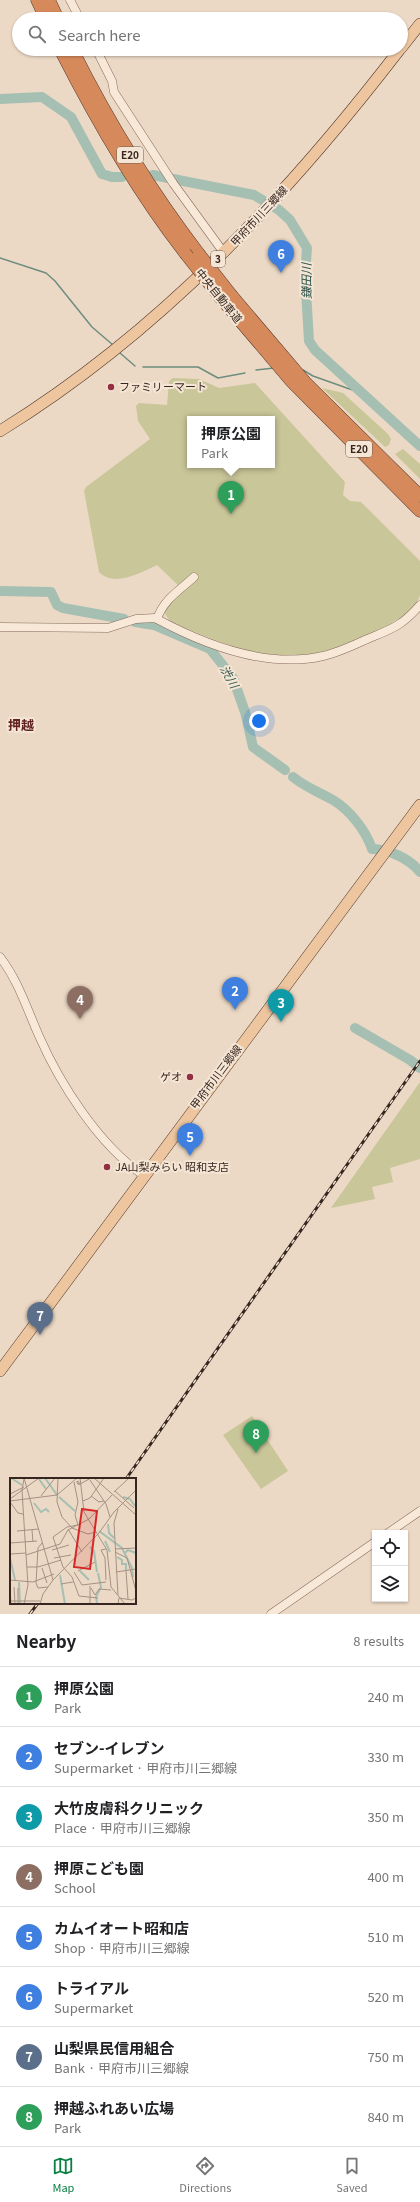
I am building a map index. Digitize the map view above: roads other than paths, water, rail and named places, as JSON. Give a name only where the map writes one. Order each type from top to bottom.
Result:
[{"type":"highway","points":[[37,0],[43,12]]},
{"type":"highway","points":[[49,0],[55,12]]},
{"type":"highway","name":"中央自動車道","points":[[64,56],[82,92],[124,164],[185,253],[219,296],[271,359],[303,386],[420,496]]},
{"type":"highway","name":"中央自動車道","points":[[76,56],[108,118],[133,159],[162,204],[199,254],[284,359],[303,386],[420,511]]},
{"type":"main road","name":"甲府市川三郷線","points":[[408,39],[420,24]]},
{"type":"main road","name":"甲府市川三郷線","points":[[0,431],[74,383],[186,290],[224,253],[280,194],[394,56]]},
{"type":"main road","name":"甲府市川三郷線","points":[[0,1371],[143,1175],[384,851],[420,805]]},
{"type":"street","points":[[70,0],[76,12]]},
{"type":"street","points":[[100,56],[112,81],[114,92],[173,183],[224,253]]},
{"type":"street","points":[[157,619],[167,599],[194,577]]},
{"type":"street","points":[[0,627],[108,628],[147,617],[157,619],[243,654],[272,658],[309,658],[336,652],[396,628],[409,618],[420,605]]},
{"type":"street","points":[[0,957],[11,973],[49,1059],[61,1081],[100,1133],[143,1175]]},
{"type":"street","points":[[392,1530],[420,1511]]},
{"type":"street","points":[[271,1614],[372,1544]]},
{"type":"waterway","name":"鎌田川","points":[[0,99],[42,97],[71,117],[102,174],[112,177],[122,177]]},
{"type":"waterway","name":"鎌田川","points":[[153,175],[254,195],[279,210],[290,220],[307,248],[305,274],[309,341],[315,350],[420,446]]},
{"type":"waterway","points":[[0,258],[46,273],[55,281],[92,327],[113,345]]},
{"type":"waterway","points":[[120,353],[135,366]]},
{"type":"waterway","points":[[143,367],[198,367],[218,378],[245,373]]},
{"type":"waterway","points":[[256,370],[274,368]]},
{"type":"waterway","points":[[303,370],[313,376],[361,393]]},
{"type":"waterway","name":"渋川","points":[[0,591],[51,592],[57,605],[63,608],[124,619]]},
{"type":"waterway","name":"渋川","points":[[135,622],[154,625],[210,649],[233,678],[245,712],[253,747],[285,770]]},
{"type":"waterway","name":"渋川","points":[[293,777],[307,787],[333,800],[345,809],[362,828],[372,849],[379,849],[399,856],[411,863],[420,872]]},
{"type":"waterway","points":[[355,1028],[410,1060],[420,1068]]},
{"type":"railway","points":[[127,1478],[420,1061]]},
{"type":"railway","points":[[30,1614],[37,1604]]},
{"type":"place","name":"トライアル","points":[[281,273]]},
{"type":"place","name":"ファミリーマート","points":[[111,387]]},
{"type":"place","name":"押原公園","points":[[231,514]]},
{"type":"place","name":"セブン-イレブン","points":[[235,1010]]},
{"type":"place","name":"押原こども園","points":[[80,1019]]},
{"type":"place","name":"大竹皮膚科クリニック","points":[[281,1022]]},
{"type":"place","name":"ゲオ","points":[[190,1077]]},
{"type":"place","name":"カムイオート昭和店","points":[[190,1156]]},
{"type":"place","name":"JA山梨みらい 昭和支店","points":[[107,1167]]},
{"type":"place","name":"山梨県民信用組合","points":[[40,1335]]},
{"type":"place","name":"押越ふれあい広場","points":[[256,1453]]},
{"type":"district","name":"押越","points":[[21,725]]}]
